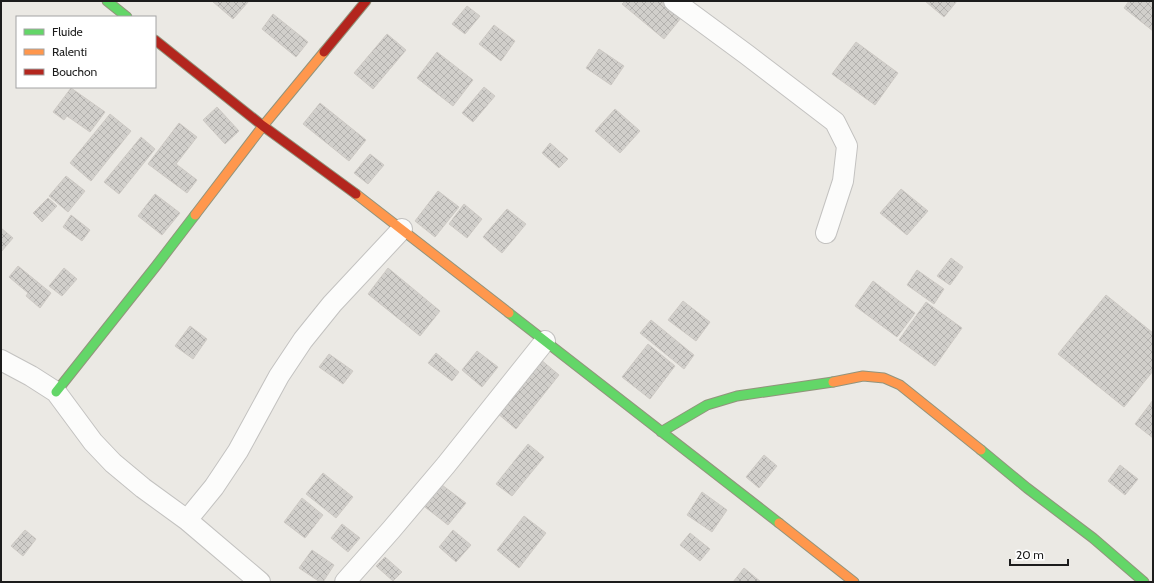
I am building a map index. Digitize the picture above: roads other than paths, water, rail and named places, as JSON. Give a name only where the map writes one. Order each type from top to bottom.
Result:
[{"type":"street","points":[[107,1],[126,16]]},
{"type":"street","points":[[56,392],[152,272],[263,126],[366,1]]},
{"type":"street","points":[[674,1],[834,122],[847,146],[843,181],[826,233]]},
{"type":"street","points":[[156,41],[263,126],[375,208],[854,582]]},
{"type":"street","points":[[187,520],[214,487],[238,451],[279,376],[303,340],[332,304],[402,229]]},
{"type":"street","points":[[345,582],[446,465],[545,341]]},
{"type":"street","points":[[1,360],[31,376],[56,392],[93,442],[113,463],[143,488],[187,520],[260,582]]},
{"type":"street","points":[[661,432],[707,405],[737,396],[842,381],[863,376],[884,378],[900,385],[1027,488],[1093,538],[1144,582]]}]
